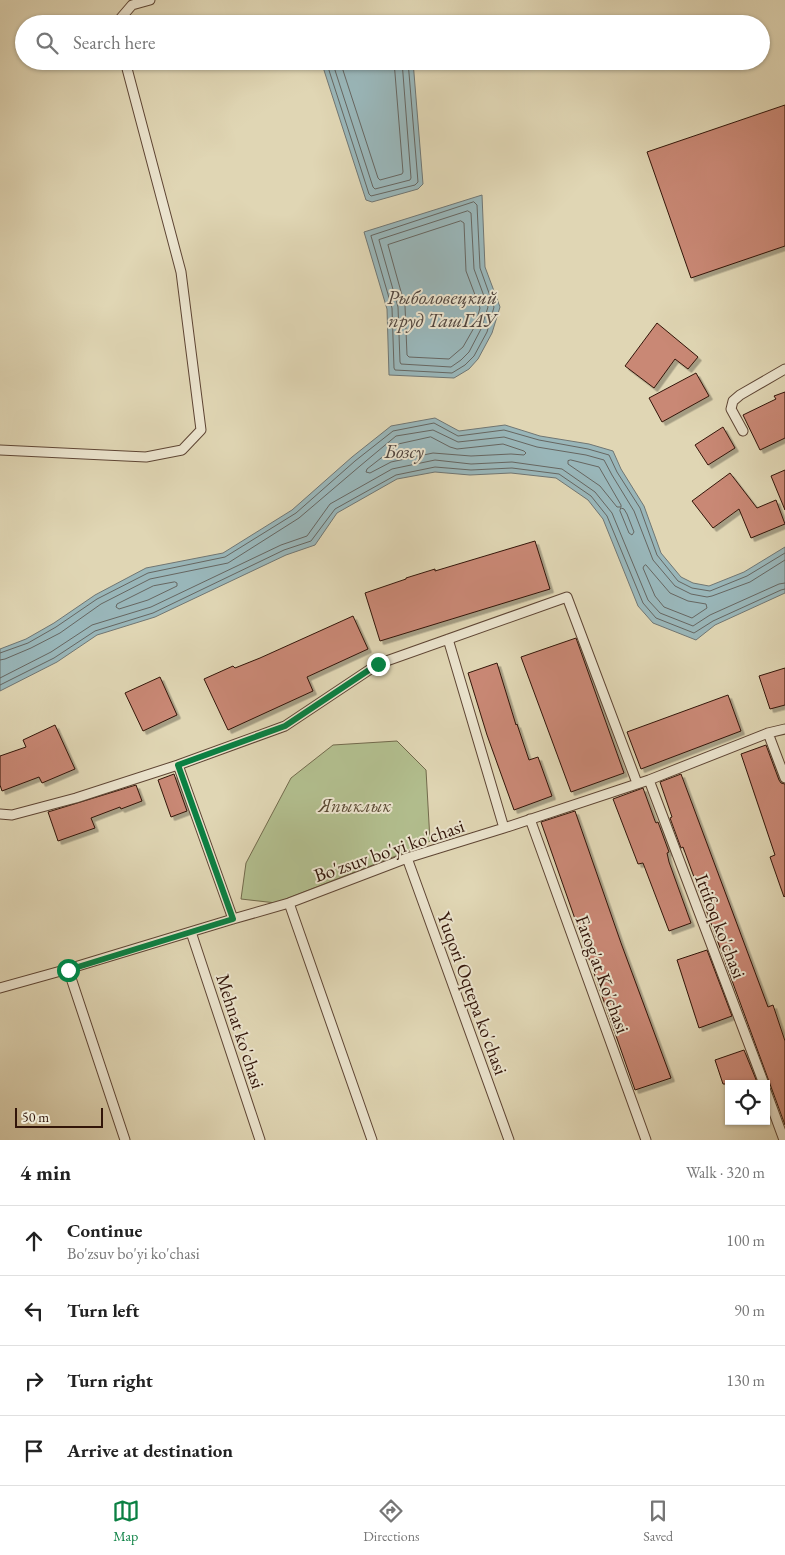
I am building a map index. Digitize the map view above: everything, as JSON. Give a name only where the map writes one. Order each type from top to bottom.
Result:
[{"type":"street","points":[[123,15],[132,5],[150,0]]},
{"type":"street","points":[[0,450],[146,457],[182,450],[201,430],[181,272],[128,70]]},
{"type":"street","points":[[744,431],[731,409],[733,401],[740,394],[785,369]]},
{"type":"street","points":[[0,814],[12,815],[76,798],[178,765],[285,726],[378,664],[567,597],[637,783]]},
{"type":"street","points":[[448,639],[504,828]]},
{"type":"street","name":"Bo'zsuv bo'yi ko'chasi","points":[[1,985],[68,970],[289,903],[407,858],[649,780],[785,729]]},
{"type":"street","points":[[768,734],[785,778]]},
{"type":"street","points":[[178,765],[233,919]]},
{"type":"street","name":"Ittifoq ko'chasi","points":[[649,780],[762,1080]]},
{"type":"street","name":"Farog'at Ko'chasi","points":[[530,819],[646,1140]]},
{"type":"street","name":"Yuqori Oqtepa ko'chasi","points":[[407,858],[509,1140]]},
{"type":"street","points":[[289,903],[372,1140]]},
{"type":"street","name":"Mehnat ko'chasi","points":[[191,932],[260,1140]]},
{"type":"street","points":[[68,970],[125,1140]]},
{"type":"street","points":[[770,1102],[784,1140]]},
{"type":"green space","name":"Япыклык","points":[[397,741],[426,770],[430,841],[276,903],[241,899],[246,863],[291,778],[333,745]]},
{"type":"water","points":[[324,70],[414,70],[423,184],[418,189],[372,202],[366,200]]},
{"type":"water","name":"Рыболовецкий пруд ТашГАУ","points":[[482,195],[485,267],[500,307],[492,333],[478,359],[469,369],[454,378],[389,375],[387,309],[364,232]]},
{"type":"water","name":"Бозсу","points":[[435,418],[459,431],[505,425],[540,436],[589,444],[613,451],[621,469],[644,506],[661,553],[681,577],[693,583],[709,586],[744,572],[785,547],[785,593],[715,625],[696,640],[653,623],[638,606],[603,519],[588,500],[556,478],[511,473],[470,475],[435,472],[397,479],[337,513],[315,545],[286,555],[155,617],[97,635],[57,662],[0,691],[0,649],[26,639],[54,623],[95,595],[146,568],[223,553],[292,510],[352,457],[391,426]]},
{"type":"building","points":[[785,105],[785,246],[691,278],[647,152]]},
{"type":"building","points":[[657,323],[698,357],[688,369],[675,359],[654,388],[625,366]]},
{"type":"building","points":[[696,373],[709,396],[662,422],[649,398]]},
{"type":"building","points":[[785,392],[785,438],[760,450],[743,415],[776,399],[774,396]]},
{"type":"building","points":[[723,427],[735,448],[708,465],[695,445]]},
{"type":"building","points":[[785,470],[785,510],[771,476]]},
{"type":"building","points":[[730,473],[757,508],[776,500],[785,524],[751,538],[739,509],[713,528],[692,501]]},
{"type":"building","points":[[535,541],[550,589],[380,641],[365,593],[435,569],[435,571]]},
{"type":"building","points":[[353,616],[368,649],[307,677],[313,691],[228,730],[204,679],[233,666],[235,668],[260,658]]},
{"type":"building","points":[[576,638],[624,773],[571,792],[521,657]]},
{"type":"building","points":[[497,663],[529,760],[538,757],[552,796],[514,810],[487,735],[468,673]]},
{"type":"building","points":[[785,668],[785,705],[770,709],[759,676]]},
{"type":"building","points":[[160,677],[177,715],[143,731],[125,693]]},
{"type":"building","points":[[728,695],[741,731],[641,769],[627,732]]},
{"type":"building","points":[[55,725],[75,769],[42,783],[39,777],[2,791],[0,785],[0,756],[26,747],[23,740]]},
{"type":"building","points":[[766,745],[779,780],[785,784],[784,897],[770,857],[775,855],[741,754]]},
{"type":"building","points":[[174,774],[187,811],[171,817],[158,780]]},
{"type":"building","points":[[681,774],[768,1007],[773,1005],[785,1041],[785,1125],[683,847],[681,848],[670,818],[672,817],[660,782]]},
{"type":"building","points":[[136,785],[142,801],[91,818],[95,828],[58,841],[48,812]]},
{"type":"building","points":[[643,788],[669,852],[667,853],[669,862],[691,923],[669,931],[643,863],[638,864],[613,799]]},
{"type":"building","points":[[575,811],[671,1078],[635,1090],[541,822]]},
{"type":"building","points":[[707,950],[732,1016],[699,1028],[677,960]]},
{"type":"building","points":[[744,1050],[756,1080],[725,1080],[725,1084],[723,1084],[715,1060]]},
{"type":"route","points":[[68,970],[233,919],[178,765],[285,726],[378,664]]}]
